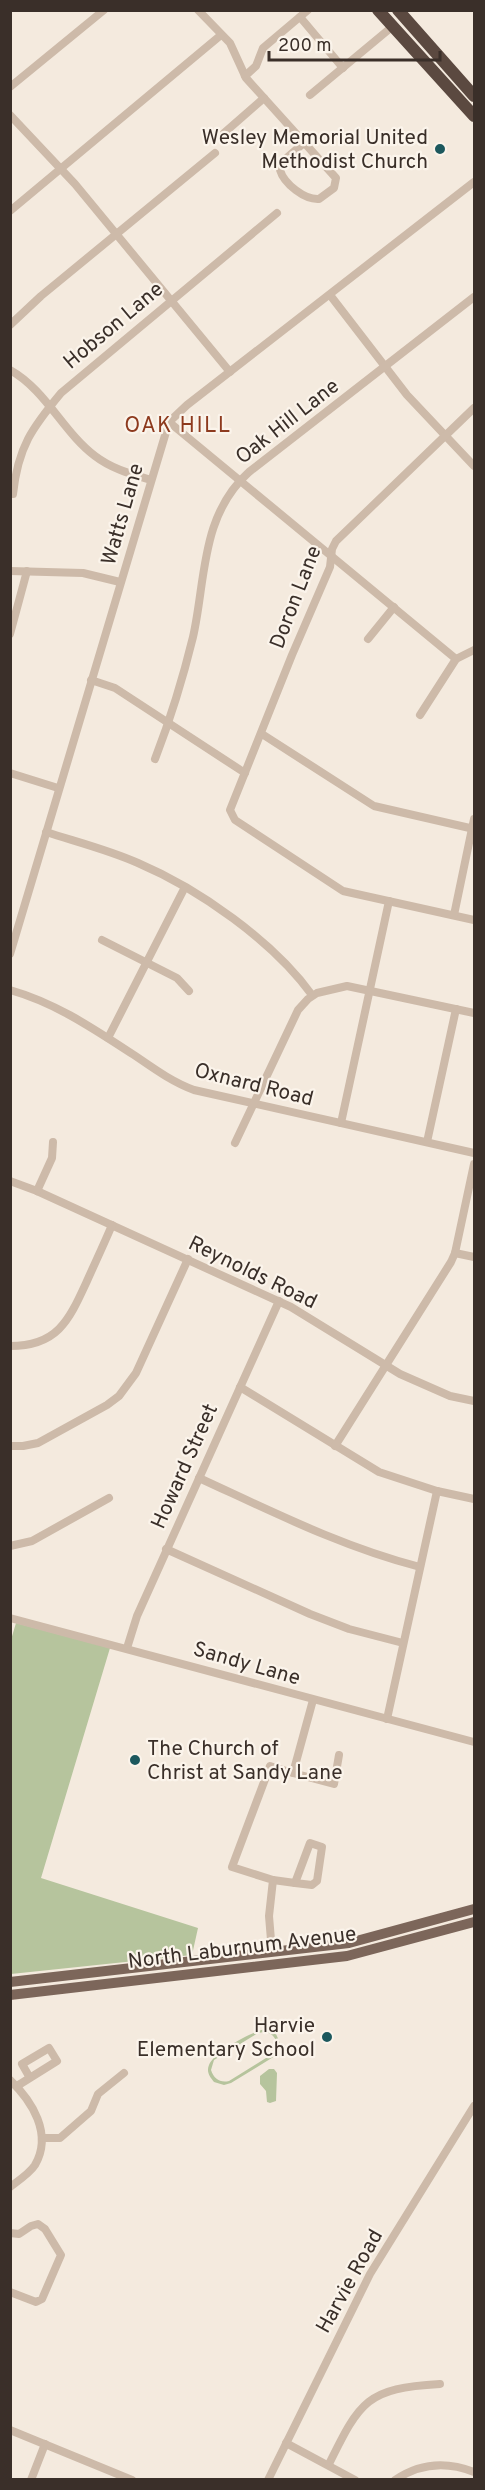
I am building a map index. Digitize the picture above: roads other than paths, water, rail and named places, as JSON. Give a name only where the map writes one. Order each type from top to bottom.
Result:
[{"type":"highway","points":[[378,10],[474,116]]},
{"type":"highway","points":[[398,10],[474,96]]},
{"type":"main road","name":"North Laburnum Avenue","points":[[10,1982],[349,1943],[474,1909]]},
{"type":"main road","name":"North Laburnum Avenue","points":[[10,1995],[347,1956],[474,1922]]},
{"type":"street","points":[[10,87],[104,10]]},
{"type":"street","points":[[198,10],[232,46],[245,76],[264,98],[304,142],[336,178],[334,188],[319,199],[307,197],[285,180],[280,170],[284,161],[304,142]]},
{"type":"street","points":[[245,76],[257,64],[263,48],[308,10]]},
{"type":"street","points":[[300,17],[343,68]]},
{"type":"street","points":[[310,95],[393,26]]},
{"type":"street","points":[[10,211],[221,34]]},
{"type":"street","points":[[224,133],[264,98]]},
{"type":"street","points":[[10,115],[61,168],[230,372]]},
{"type":"street","points":[[10,325],[41,296],[215,153]]},
{"type":"street","points":[[456,659],[169,422],[474,182]]},
{"type":"street","name":"Hobson Lane","points":[[13,494],[17,465],[24,443],[50,406],[87,370],[277,213]]},
{"type":"street","points":[[330,295],[407,395],[474,465]]},
{"type":"street","name":"Oak Hill Lane","points":[[155,759],[193,634],[202,570],[209,541],[226,503],[240,480],[474,297]]},
{"type":"street","points":[[10,370],[33,387],[94,456],[112,467],[151,480]]},
{"type":"street","name":"Doron Lane","points":[[390,901],[342,891],[332,886],[235,820],[230,810],[330,567],[332,549],[336,541],[474,408]]},
{"type":"street","name":"Watts Lane","points":[[10,954],[169,422]]},
{"type":"street","points":[[10,571],[83,573],[120,582]]},
{"type":"street","points":[[10,634],[27,572]]},
{"type":"street","points":[[368,639],[394,607]]},
{"type":"street","points":[[420,716],[456,659],[474,650]]},
{"type":"street","points":[[91,680],[115,688],[244,773]]},
{"type":"street","points":[[262,734],[374,806],[473,829]]},
{"type":"street","points":[[10,773],[58,788]]},
{"type":"street","points":[[454,915],[474,819]]},
{"type":"street","points":[[46,832],[126,858],[185,887],[260,940],[295,973],[312,995]]},
{"type":"street","points":[[108,1038],[185,887]]},
{"type":"street","points":[[341,1123],[390,901],[474,920]]},
{"type":"street","points":[[102,940],[177,978],[189,991]]},
{"type":"street","points":[[235,1143],[292,1019],[312,995],[338,987],[370,990],[474,1012]]},
{"type":"street","name":"Oxnard Road","points":[[10,990],[57,1008],[181,1084],[206,1094],[474,1153]]},
{"type":"street","points":[[427,1142],[456,1009]]},
{"type":"street","points":[[37,1191],[52,1158],[53,1142]]},
{"type":"street","points":[[335,1446],[455,1253],[474,1164]]},
{"type":"street","name":"Reynolds Road","points":[[10,1181],[37,1191],[279,1301],[400,1374],[450,1396],[474,1401]]},
{"type":"street","points":[[10,1346],[38,1342],[51,1336],[65,1324],[75,1308],[112,1225]]},
{"type":"street","points":[[455,1253],[474,1257]]},
{"type":"street","points":[[10,1446],[38,1443],[119,1396],[136,1373],[188,1259]]},
{"type":"street","name":"Howard Street","points":[[127,1648],[137,1616],[166,1549],[279,1301]]},
{"type":"street","points":[[240,1388],[380,1472],[437,1491],[474,1499]]},
{"type":"street","points":[[199,1478],[347,1545],[378,1557],[420,1567]]},
{"type":"street","points":[[387,1719],[437,1491]]},
{"type":"street","points":[[10,1546],[32,1542],[109,1498]]},
{"type":"street","points":[[166,1549],[310,1614],[349,1629],[403,1643]]},
{"type":"street","name":"Sandy Lane","points":[[10,1618],[474,1742]]},
{"type":"street","points":[[293,1773],[313,1700]]},
{"type":"street","points":[[295,1883],[308,1844],[321,1846],[315,1884],[295,1883],[273,1880],[232,1866],[270,1766],[334,1784],[339,1755]]},
{"type":"street","points":[[272,1952],[269,1916],[273,1880]]},
{"type":"street","points":[[43,2138],[52,2140],[60,2138],[92,2111],[98,2094],[124,2073]]},
{"type":"street","points":[[10,2187],[35,2165],[43,2138],[31,2102],[14,2083],[30,2078]]},
{"type":"street","name":"Harvie Road","points":[[268,2480],[370,2274],[474,2106]]},
{"type":"street","points":[[10,2233],[19,2234],[38,2224],[45,2229],[61,2255],[42,2299],[36,2302],[10,2292]]},
{"type":"street","points":[[329,2464],[350,2422],[371,2400],[386,2391],[407,2385],[440,2384]]},
{"type":"street","points":[[10,2430],[132,2480]]},
{"type":"street","points":[[286,2443],[356,2480]]},
{"type":"street","points":[[31,2480],[45,2444]]},
{"type":"street","points":[[395,2480],[412,2470],[432,2465],[454,2465],[474,2472],[471,2480]]},
{"type":"place","name":"Wesley Memorial United Methodist Church","points":[[440,149]]},
{"type":"place","name":"The Church of Christ at Sandy Lane","points":[[135,1760]]},
{"type":"place","name":"Harvie Elementary School","points":[[327,2037]]},
{"type":"district","name":"OAK HILL","points":[[178,424]]}]
